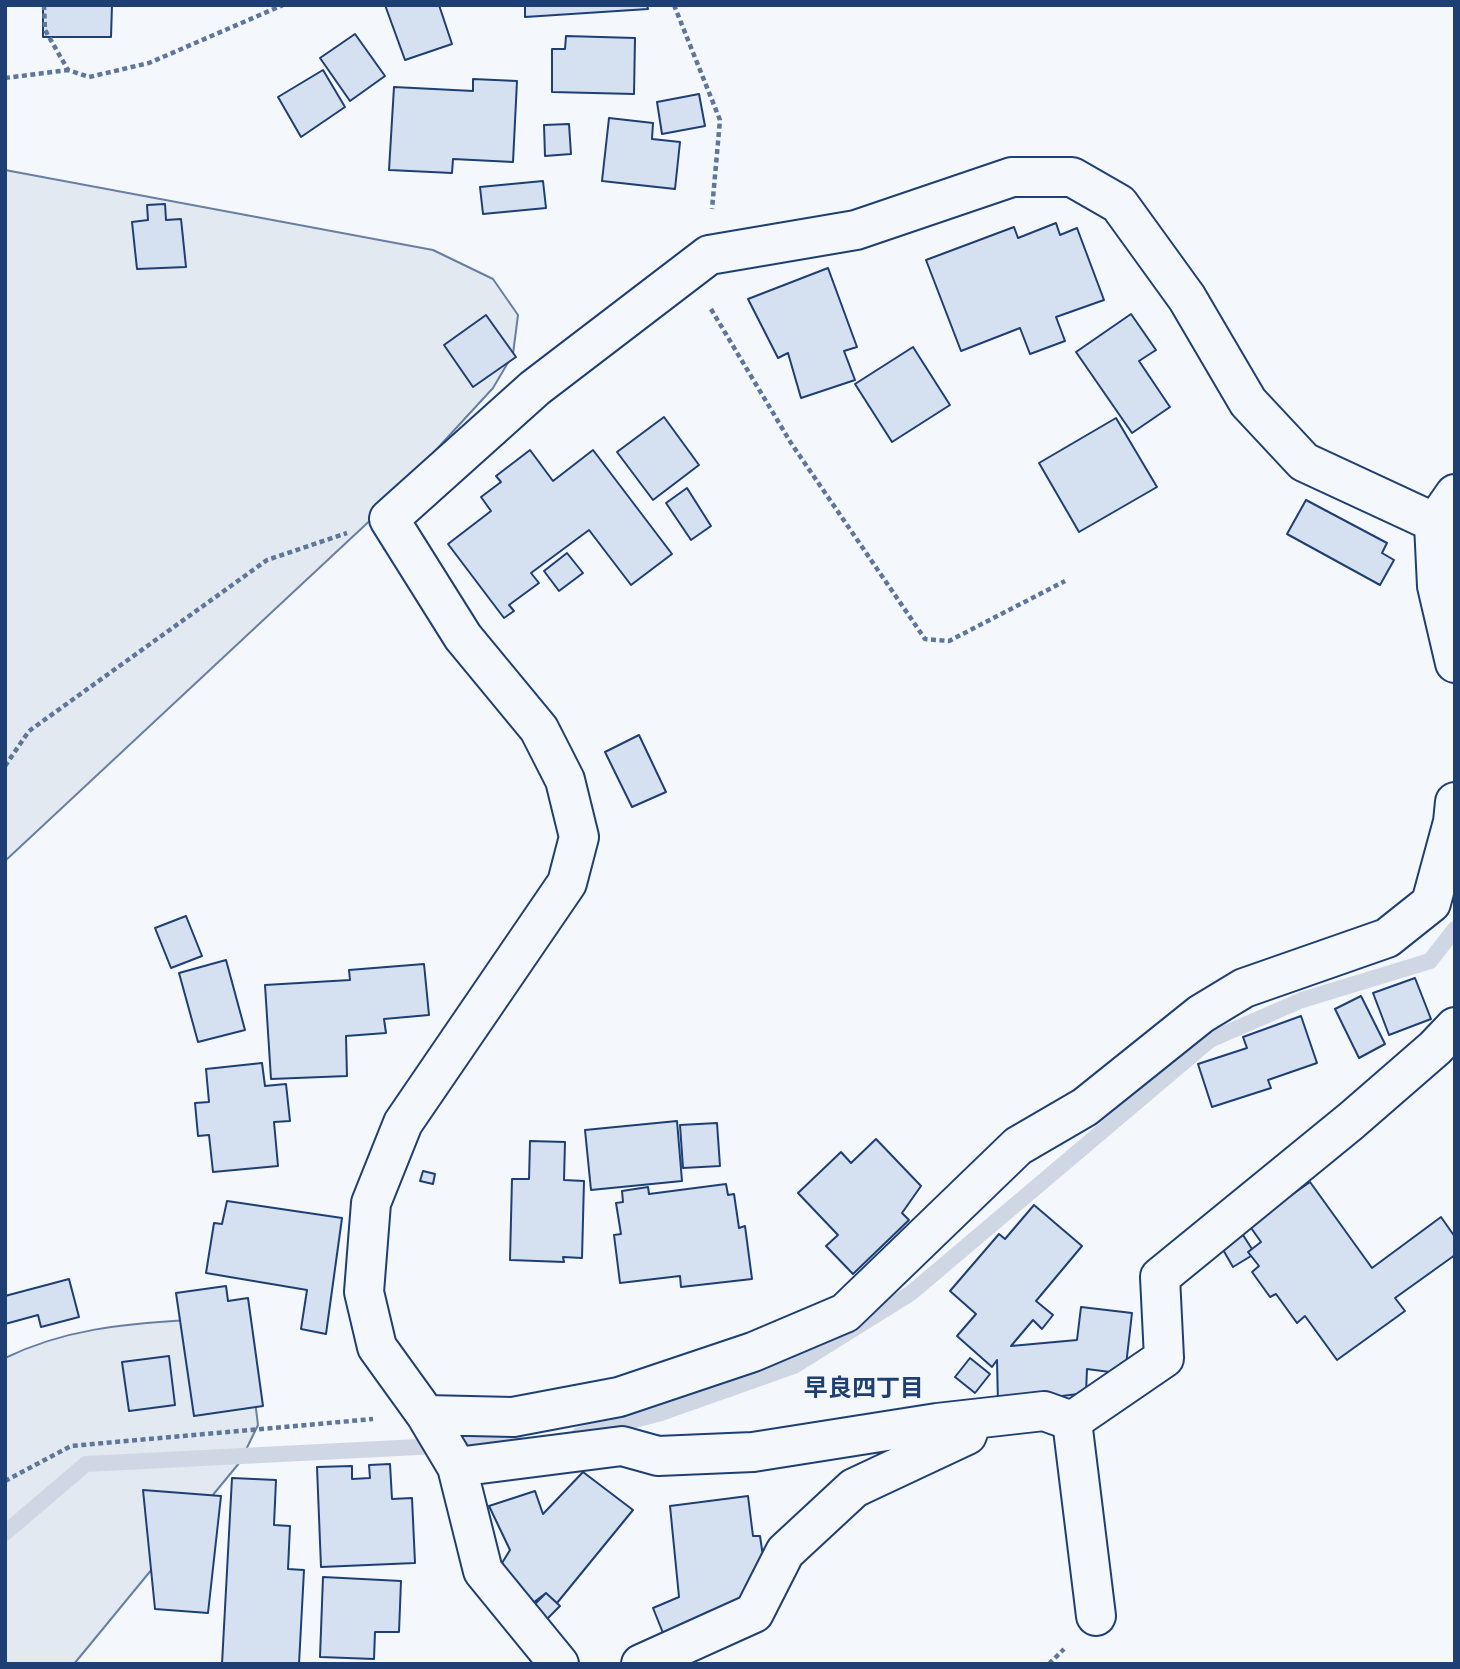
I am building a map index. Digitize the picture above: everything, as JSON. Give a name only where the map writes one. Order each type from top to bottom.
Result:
[{"type":"street","points":[[559,1664],[483,1571],[457,1466],[426,1415],[377,1347],[364,1292],[371,1203],[403,1123],[567,883],[579,837],[565,780],[539,729],[463,637],[389,519],[535,388],[709,255],[856,230],[1012,177],[1072,177],[1119,204],[1186,298],[1248,402],[1304,462],[1448,516],[1437,586],[1455,663]]},
{"type":"street","points":[[426,1415],[513,1417],[619,1397],[753,1352],[845,1312],[1018,1146],[1085,1107],[1201,1014],[1244,988],[1387,937],[1432,903],[1453,822],[1455,802]]},
{"type":"street","points":[[1072,1421],[1164,1358],[1160,1277],[1351,1121],[1435,1048],[1455,1027]]},
{"type":"street","points":[[457,1466],[622,1446],[658,1456],[753,1452],[1044,1411],[1072,1421]]},
{"type":"street","points":[[641,1664],[754,1614],[785,1552],[855,1488],[967,1435],[973,1419]]},
{"type":"street","points":[[1072,1421],[1096,1616]]},
{"type":"path","points":[[44,5],[45,30],[68,71]]},
{"type":"path","points":[[5,78],[68,71],[89,77],[149,63],[283,5]]},
{"type":"path","points":[[674,5],[720,120],[709,255],[703,295],[791,443],[925,639],[949,641],[1065,581]]},
{"type":"path","points":[[5,766],[29,731],[267,560],[389,519]]},
{"type":"path","points":[[5,1481],[71,1446],[426,1415]]},
{"type":"shaded area","points":[[5,170],[433,250],[493,279],[518,315],[513,354],[493,388],[377,514],[5,861]]},
{"type":"shaded area","points":[[188,1320],[252,1377],[258,1425],[240,1462],[74,1664],[5,1664],[5,1358],[72,1334],[117,1326]]},
{"type":"building","points":[[43,5],[112,5],[111,37],[43,37]]},
{"type":"building","points":[[385,5],[439,5],[452,44],[405,60]]},
{"type":"building","points":[[525,5],[647,5],[648,9],[525,17]]},
{"type":"building","points":[[355,34],[385,76],[350,101],[320,58]]},
{"type":"building","points":[[566,36],[635,38],[634,94],[552,92],[552,49],[565,49]]},
{"type":"building","points":[[323,70],[345,107],[301,137],[278,97]]},
{"type":"building","points":[[473,79],[517,81],[513,162],[453,159],[452,173],[389,170],[394,87],[473,91]]},
{"type":"building","points":[[699,94],[705,126],[662,134],[657,102]]},
{"type":"building","points":[[609,118],[653,123],[652,139],[680,142],[675,189],[602,181]]},
{"type":"building","points":[[569,124],[571,154],[545,156],[544,125]]},
{"type":"building","points":[[543,181],[546,208],[483,214],[480,187]]},
{"type":"building","points":[[165,204],[166,220],[181,219],[186,267],[137,269],[132,222],[148,220],[147,205]]},
{"type":"building","points":[[1056,223],[1060,235],[1077,228],[1104,300],[1056,317],[1065,341],[1030,354],[1020,328],[961,351],[926,260],[1014,227],[1018,238]]},
{"type":"building","points":[[828,268],[857,347],[844,351],[855,380],[801,398],[788,353],[778,358],[748,299]]},
{"type":"building","points":[[1131,314],[1156,350],[1139,361],[1170,407],[1132,433],[1076,352]]},
{"type":"building","points":[[486,315],[516,357],[473,387],[444,345]]},
{"type":"building","points":[[913,347],[950,405],[892,442],[855,384]]},
{"type":"building","points":[[664,417],[699,465],[653,500],[617,452]]},
{"type":"building","points":[[1116,418],[1157,487],[1079,532],[1039,463]]},
{"type":"building","points":[[530,450],[553,481],[593,450],[672,554],[631,585],[589,530],[531,573],[539,583],[509,605],[514,611],[504,618],[448,544],[491,511],[481,497],[501,482],[496,476]]},
{"type":"building","points":[[687,488],[711,526],[691,540],[666,503]]},
{"type":"building","points":[[1306,500],[1387,543],[1382,553],[1394,560],[1380,585],[1287,534]]},
{"type":"building","points":[[567,553],[583,573],[559,591],[544,571]]},
{"type":"building","points":[[639,735],[666,792],[632,807],[605,752]]},
{"type":"building","points":[[186,916],[202,956],[171,968],[155,928]]},
{"type":"building","points":[[226,960],[245,1030],[198,1042],[179,973]]},
{"type":"building","points":[[424,964],[429,1015],[384,1019],[386,1033],[346,1036],[347,1076],[271,1079],[265,985],[350,980],[349,970]]},
{"type":"building","points":[[1415,978],[1431,1019],[1389,1035],[1373,993]]},
{"type":"building","points":[[1361,996],[1385,1044],[1359,1058],[1335,1009]]},
{"type":"building","points":[[1301,1016],[1317,1063],[1268,1080],[1271,1088],[1212,1107],[1198,1064],[1247,1048],[1243,1037]]},
{"type":"building","points":[[262,1063],[265,1086],[286,1084],[290,1121],[274,1122],[278,1166],[213,1172],[209,1135],[198,1136],[195,1103],[209,1102],[206,1069]]},
{"type":"building","points":[[677,1121],[682,1181],[591,1190],[585,1130]]},
{"type":"building","points":[[717,1123],[720,1166],[683,1168],[680,1125]]},
{"type":"building","points":[[876,1139],[921,1186],[902,1213],[909,1220],[853,1274],[826,1246],[838,1235],[798,1193],[841,1152],[851,1163]]},
{"type":"building","points":[[530,1141],[565,1142],[564,1180],[584,1181],[582,1258],[563,1257],[564,1262],[510,1260],[512,1179],[529,1179]]},
{"type":"building","points":[[423,1171],[435,1174],[433,1184],[420,1181]]},
{"type":"building","points":[[1310,1182],[1372,1268],[1441,1217],[1455,1237],[1455,1255],[1395,1298],[1405,1311],[1337,1360],[1305,1316],[1297,1323],[1276,1294],[1270,1297],[1252,1272],[1259,1266],[1248,1252],[1261,1242],[1249,1225]]},
{"type":"building","points":[[726,1184],[728,1195],[734,1194],[739,1228],[745,1226],[752,1279],[681,1287],[680,1276],[620,1283],[614,1235],[621,1234],[616,1203],[623,1202],[622,1191],[648,1187],[649,1194]]},
{"type":"building","points":[[227,1201],[342,1218],[326,1334],[301,1329],[307,1290],[206,1273],[214,1223],[222,1224]]},
{"type":"building","points":[[1034,1205],[1082,1246],[1036,1301],[1053,1315],[1042,1329],[1033,1320],[1011,1346],[1077,1340],[1081,1307],[1132,1313],[1125,1374],[1087,1369],[1086,1393],[998,1404],[997,1360],[992,1367],[957,1336],[976,1314],[950,1291],[999,1234],[1005,1239]]},
{"type":"building","points":[[1243,1235],[1252,1249],[1248,1252],[1251,1256],[1233,1267],[1222,1248]]},
{"type":"building","points":[[69,1279],[79,1317],[41,1327],[38,1315],[5,1324],[5,1296]]},
{"type":"building","points":[[226,1286],[228,1301],[248,1298],[263,1406],[194,1416],[176,1293]]},
{"type":"building","points":[[169,1356],[175,1405],[129,1411],[122,1362]]},
{"type":"building","points":[[970,1358],[990,1374],[975,1393],[955,1377]]},
{"type":"building","points":[[390,1464],[392,1499],[412,1498],[415,1563],[321,1567],[317,1467],[352,1466],[352,1479],[370,1478],[369,1465]]},
{"type":"building","points":[[583,1472],[633,1510],[557,1603],[546,1593],[529,1606],[502,1563],[510,1550],[489,1506],[535,1491],[543,1514]]},
{"type":"building","points":[[232,1478],[276,1480],[274,1525],[290,1526],[288,1569],[304,1570],[299,1664],[222,1664]]},
{"type":"building","points":[[143,1490],[221,1496],[208,1613],[155,1609]]},
{"type":"building","points":[[748,1496],[753,1536],[760,1536],[764,1563],[743,1599],[663,1633],[653,1608],[679,1597],[670,1506]]},
{"type":"building","points":[[323,1577],[401,1581],[399,1632],[375,1632],[374,1659],[320,1657]]},
{"type":"building","points":[[546,1593],[560,1606],[540,1626],[526,1613]]},
{"type":"waterway","points":[[579,1435],[661,1413],[794,1366],[911,1293],[1210,1040],[1302,1000],[1430,961],[1455,929]]},
{"type":"waterway","points":[[5,1533],[86,1464],[516,1442]]},
{"type":"district","name":"早良四丁目","points":[[864,1389]]}]
